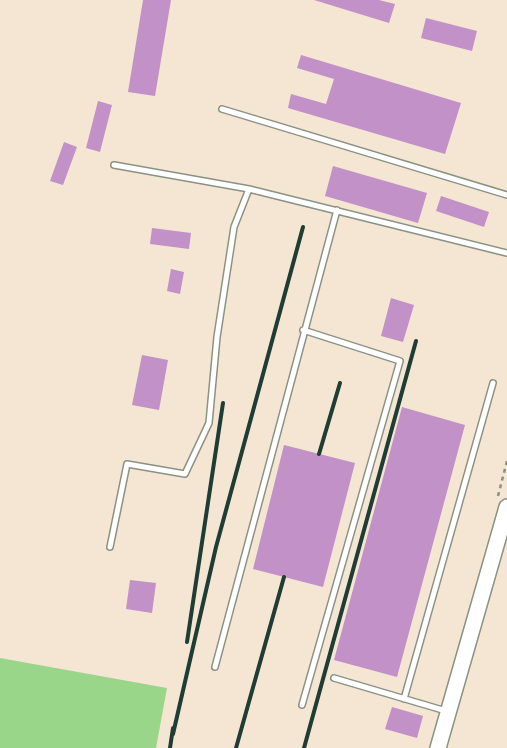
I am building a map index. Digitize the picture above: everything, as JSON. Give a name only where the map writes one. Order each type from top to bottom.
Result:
[{"type":"street","points":[[438,748],[507,507]]},
{"type":"lane","points":[[222,109],[507,196]]},
{"type":"lane","points":[[114,165],[249,189],[507,253]]},
{"type":"lane","points":[[110,546],[127,464],[185,474],[210,423],[217,337],[234,226],[249,189]]},
{"type":"lane","points":[[215,667],[303,330],[337,210]]},
{"type":"lane","points":[[302,705],[400,361],[303,330]]},
{"type":"lane","points":[[404,699],[494,383]]},
{"type":"lane","points":[[334,678],[449,712]]},
{"type":"green space","points":[[0,658],[167,688],[156,748],[0,748]]},
{"type":"building","points":[[143,0],[171,0],[155,96],[128,92]]},
{"type":"building","points":[[314,0],[379,0],[395,4],[389,23]]},
{"type":"building","points":[[426,18],[477,31],[472,51],[421,38]]},
{"type":"building","points":[[301,55],[461,103],[445,154],[288,108],[291,94],[326,104],[334,79],[297,68]]},
{"type":"building","points":[[98,101],[112,105],[100,152],[86,148]]},
{"type":"building","points":[[64,142],[77,147],[63,185],[50,181]]},
{"type":"building","points":[[333,166],[427,193],[418,223],[325,196]]},
{"type":"building","points":[[441,196],[489,212],[484,227],[436,211]]},
{"type":"building","points":[[152,228],[191,233],[189,249],[150,244]]},
{"type":"building","points":[[171,269],[184,272],[180,294],[167,291]]},
{"type":"building","points":[[391,298],[414,305],[403,342],[381,336]]},
{"type":"building","points":[[142,355],[168,360],[159,410],[132,405]]},
{"type":"building","points":[[402,407],[465,425],[397,677],[334,660]]},
{"type":"building","points":[[284,445],[355,463],[323,587],[253,569]]},
{"type":"building","points":[[130,580],[156,583],[152,613],[126,609]]},
{"type":"building","points":[[392,707],[423,716],[417,738],[385,729]]},
{"type":"railway","points":[[173,734],[216,547],[303,227]]},
{"type":"railway","points":[[304,748],[416,341]]},
{"type":"railway","points":[[319,454],[340,383]]},
{"type":"railway","points":[[187,642],[223,403]]},
{"type":"railway","points":[[236,748],[284,577]]},
{"type":"railway","points":[[170,748],[173,728]]}]
